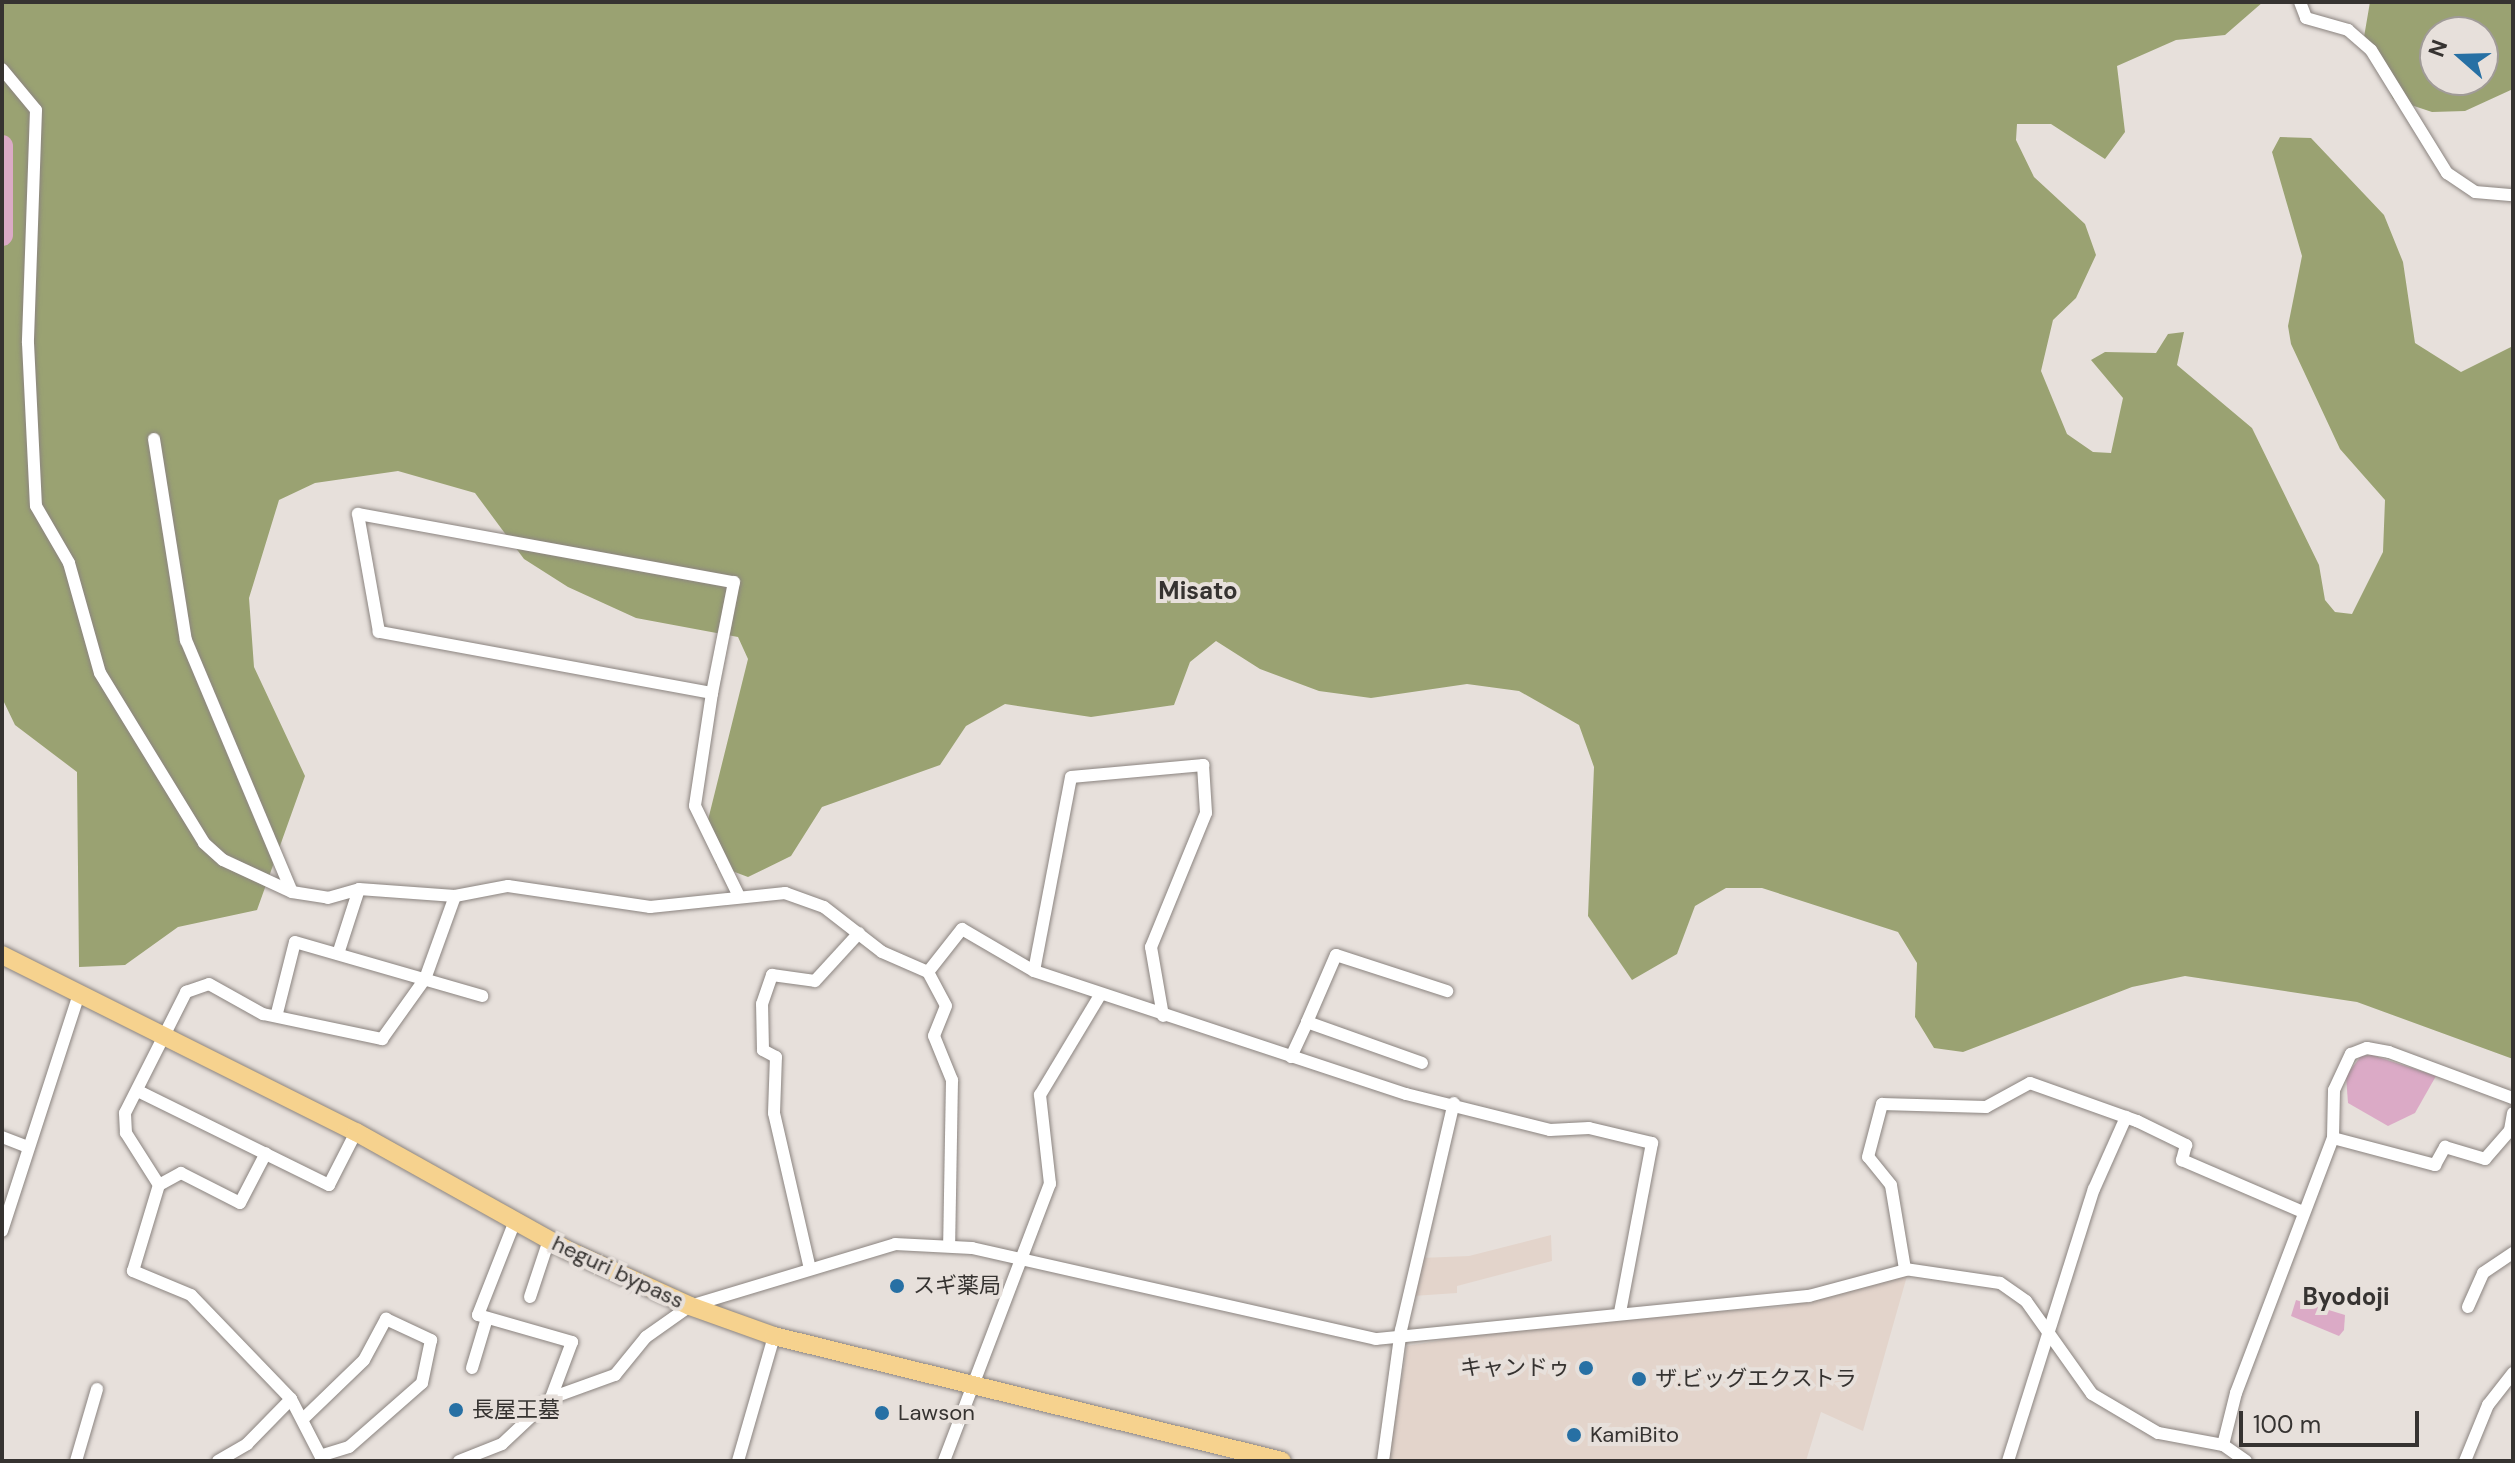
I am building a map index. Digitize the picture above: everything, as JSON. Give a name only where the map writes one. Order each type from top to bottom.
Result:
[{"type":"highway","name":"heguri bypass","points":[[2,955],[356,1132],[549,1240],[690,1306],[774,1336],[1282,1461]]},
{"type":"street","points":[[2300,2],[2306,18],[2348,30],[2371,50],[2447,173],[2475,192],[2513,195]]},
{"type":"street","points":[[2,69],[30,94],[36,110],[28,343],[41,522],[69,563],[100,673],[204,843],[292,892],[328,898],[359,889],[455,896],[508,886],[650,907],[738,894],[785,893],[824,907],[859,933],[928,972],[946,1006],[934,1036],[952,1080],[949,1245]]},
{"type":"street","points":[[154,439],[186,640],[292,892]]},
{"type":"street","points":[[712,693],[379,632],[358,514],[734,582],[712,693],[695,806],[738,894]]},
{"type":"street","points":[[1034,971],[1071,777],[1203,765],[1206,813],[1151,947],[1163,1016]]},
{"type":"street","points":[[338,954],[359,889]]},
{"type":"street","points":[[159,1185],[126,1133],[125,1113],[186,992],[209,984],[263,1014],[277,1013],[382,1039],[425,979],[455,896]]},
{"type":"street","points":[[928,972],[962,929],[1034,971],[1291,1057],[1550,1130],[1589,1128],[1652,1143],[1620,1313]]},
{"type":"street","points":[[810,1269],[774,1113],[776,1057],[763,1050],[762,1004],[772,975],[815,981],[859,933]]},
{"type":"street","points":[[277,1013],[295,942],[482,996]]},
{"type":"street","points":[[1291,1057],[1336,955],[1447,991]]},
{"type":"street","points":[[2,1231],[79,994]]},
{"type":"street","points":[[944,1461],[971,1383],[1024,1260],[1051,1173],[1040,1095],[1100,995]]},
{"type":"street","points":[[1307,1022],[1422,1063]]},
{"type":"street","points":[[2228,1452],[2303,1212],[2333,1138],[2339,1071],[2367,1048],[2512,1099]]},
{"type":"street","points":[[1906,1270],[1891,1185],[1868,1157],[1882,1104],[1986,1107],[2030,1083],[2126,1117],[2186,1145],[2182,1160],[2303,1212]]},
{"type":"street","points":[[138,1091],[329,1185],[356,1132]]},
{"type":"street","points":[[1383,1461],[1404,1339],[1454,1103]]},
{"type":"street","points":[[2333,1138],[2435,1165],[2445,1147],[2485,1159],[2510,1130],[2513,1113]]},
{"type":"street","points":[[2008,1461],[2094,1189],[2126,1117]]},
{"type":"street","points":[[2,1137],[28,1147]]},
{"type":"street","points":[[266,1153],[240,1203],[181,1173],[159,1185],[133,1271],[182,1287],[291,1399],[323,1458],[349,1447],[422,1383],[431,1340],[386,1319],[364,1360],[304,1418]]},
{"type":"street","points":[[515,1221],[477,1308],[487,1318],[572,1342],[551,1398]]},
{"type":"street","points":[[530,1297],[549,1240]]},
{"type":"street","points":[[459,1461],[502,1444],[551,1398],[615,1375],[646,1337],[690,1306],[895,1244],[949,1245],[1404,1339],[1620,1313],[1809,1296],[1906,1270],[2000,1283],[2026,1301],[2092,1394],[2158,1433],[2228,1452],[2246,1461]]},
{"type":"street","points":[[2468,1307],[2483,1273],[2513,1253]]},
{"type":"street","points":[[472,1368],[487,1318]]},
{"type":"street","points":[[738,1461],[774,1336]]},
{"type":"street","points":[[2465,1461],[2488,1405],[2513,1373]]},
{"type":"street","points":[[76,1461],[97,1389]]},
{"type":"street","points":[[218,1461],[247,1444],[291,1399]]},
{"type":"shaded area","points":[[2372,1055],[2436,1076],[2415,1113],[2388,1126],[2348,1103],[2346,1076],[2361,1056]]},
{"type":"shaded area","points":[[1551,1235],[1552,1261],[1457,1286],[1457,1293],[1413,1296],[1421,1258],[1469,1256]]},
{"type":"shaded area","name":"ザ.ビッグエクストラ","points":[[1907,1276],[1863,1431],[1821,1412],[1806,1461],[1388,1461],[1407,1346],[1536,1324],[1782,1307]]},
{"type":"shaded area","points":[[2296,1300],[2345,1315],[2344,1330],[2339,1336],[2291,1316]]},
{"type":"green space","points":[[2,2],[2263,2],[2225,35],[2176,40],[2117,66],[2125,132],[2105,159],[2051,124],[2017,124],[2016,140],[2034,177],[2085,224],[2096,255],[2076,298],[2053,320],[2041,371],[2067,434],[2093,452],[2111,453],[2123,398],[2091,360],[2105,352],[2156,353],[2168,334],[2184,332],[2177,365],[2252,428],[2319,565],[2325,600],[2335,612],[2352,614],[2383,552],[2385,500],[2340,449],[2291,344],[2288,326],[2302,256],[2272,152],[2280,137],[2311,138],[2384,215],[2403,262],[2415,343],[2461,372],[2513,346],[2513,1059],[2357,1002],[2185,976],[2132,987],[1963,1052],[1934,1048],[1915,1017],[1917,963],[1898,932],[1762,888],[1726,888],[1695,906],[1677,954],[1632,980],[1588,916],[1594,767],[1579,725],[1519,691],[1467,684],[1371,698],[1319,691],[1260,669],[1216,641],[1190,662],[1174,705],[1091,717],[1005,704],[966,726],[940,765],[822,807],[791,856],[748,877],[716,865],[708,820],[748,659],[738,637],[636,618],[568,587],[524,559],[475,493],[398,471],[315,483],[279,500],[249,598],[254,667],[305,776],[257,910],[178,927],[125,965],[79,967],[77,772],[15,725],[2,698]]},
{"type":"green space","points":[[2370,2],[2513,2],[2513,89],[2499,95],[2499,16],[2419,16],[2419,96],[2498,96],[2465,111],[2432,112],[2393,99],[2364,37]]},
{"type":"waterway","points":[[2,146],[2,235]]},
{"type":"place","name":"スギ薬局","points":[[897,1286]]},
{"type":"place","name":"キャンドゥ","points":[[1586,1368]]},
{"type":"place","name":"ザ.ビッグエクストラ","points":[[1639,1379]]},
{"type":"place","name":"長屋王墓","points":[[456,1410]]},
{"type":"place","name":"Lawson","points":[[882,1413]]},
{"type":"place","name":"KamiBito","points":[[1574,1435]]},
{"type":"district","name":"Misato","points":[[1198,591]]},
{"type":"district","name":"Byodoji","points":[[2346,1297]]}]
